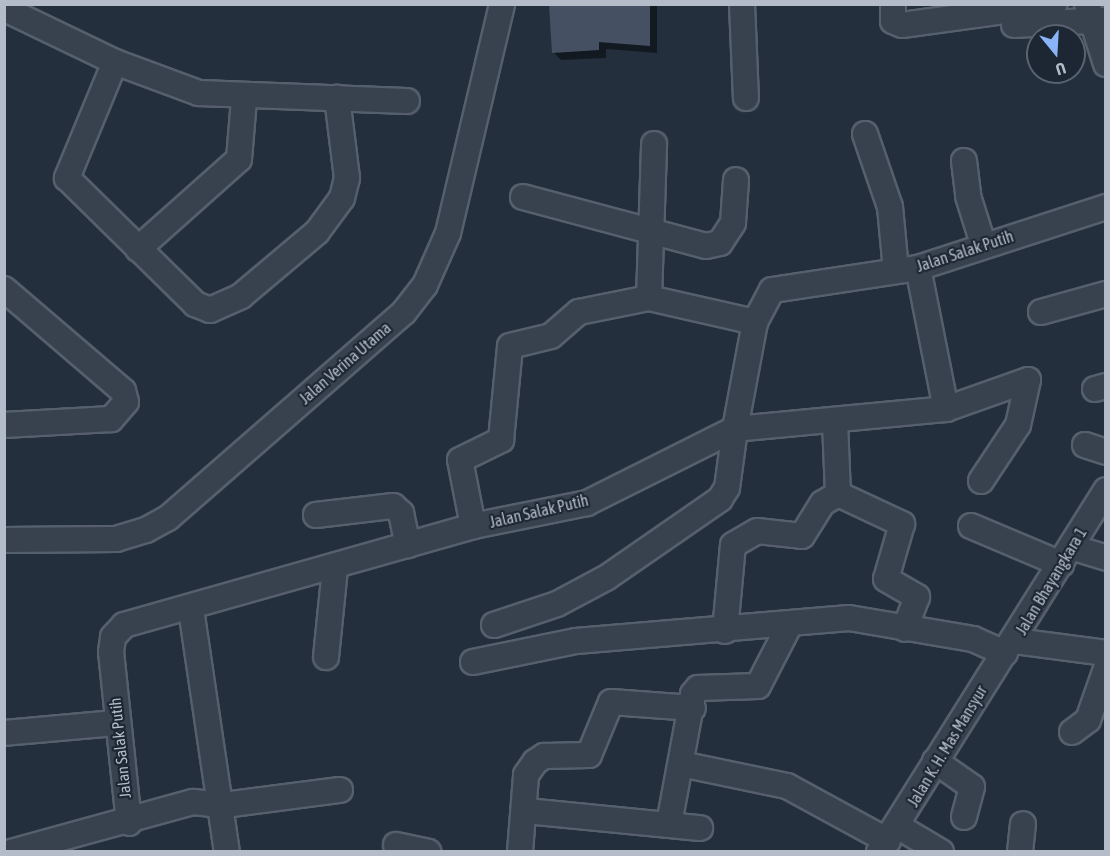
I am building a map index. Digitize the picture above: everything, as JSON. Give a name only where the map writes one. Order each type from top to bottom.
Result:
[{"type":"street","name":"Jalan Verina Utama","points":[[4,540],[116,539],[146,531],[168,518],[404,312],[425,285],[448,233],[502,4]]},
{"type":"street","points":[[742,4],[746,98]]},
{"type":"street","points":[[893,4],[893,21],[902,26],[1055,4]]},
{"type":"street","points":[[6,10],[115,62],[199,93],[244,99],[337,98],[407,102]]},
{"type":"street","points":[[1003,26],[1095,15],[1106,64]]},
{"type":"street","points":[[115,62],[67,178],[195,304],[210,310],[240,296],[317,232],[342,198],[347,178],[337,98]]},
{"type":"street","points":[[138,249],[238,159],[244,99]]},
{"type":"street","points":[[865,134],[890,207],[946,409]]},
{"type":"street","points":[[649,298],[654,144]]},
{"type":"street","points":[[963,161],[968,196],[983,244]]},
{"type":"street","points":[[523,196],[652,235],[706,246],[720,243],[733,223],[736,180]]},
{"type":"street","name":"Jalan Salak Putih","points":[[129,823],[115,723],[113,637],[124,625],[191,609],[473,526],[587,502],[735,429],[755,322],[764,299],[786,284],[907,269],[983,244],[1104,211]]},
{"type":"street","points":[[4,289],[123,391],[126,402],[111,419],[4,425]]},
{"type":"street","points":[[1041,312],[1106,294]]},
{"type":"street","points":[[473,526],[460,460],[501,440],[510,346],[551,336],[579,312],[649,298],[755,322]]},
{"type":"street","points":[[494,625],[557,604],[606,578],[720,499],[728,488],[735,429],[835,423],[946,409],[1028,380],[1018,424],[981,481]]},
{"type":"street","points":[[835,423],[837,494]]},
{"type":"street","name":"Jalan Bhayangkara 1","points":[[1010,647],[1106,490]]},
{"type":"street","points":[[837,494],[902,524],[886,579],[917,597],[905,629]]},
{"type":"street","points":[[725,631],[733,545],[757,531],[802,536],[823,503],[837,494]]},
{"type":"street","points":[[316,515],[393,506],[400,513],[408,545]]},
{"type":"street","points":[[971,526],[1066,556],[1106,558]]},
{"type":"street","points":[[327,657],[334,568]]},
{"type":"street","points":[[191,609],[224,806],[227,852]]},
{"type":"street","points":[[473,662],[576,641],[789,626],[849,618],[1010,647],[1106,653]]},
{"type":"street","points":[[669,824],[698,688],[758,686],[789,626]]},
{"type":"street","name":"Jalan K. H. Mas Mansyur","points":[[889,840],[935,761],[1010,647]]},
{"type":"street","points":[[1072,732],[1088,720],[1106,669]]},
{"type":"street","points":[[520,852],[526,811],[528,769],[544,756],[589,755],[611,702],[693,708]]},
{"type":"street","points":[[4,750],[4,734],[115,723]]},
{"type":"street","points":[[935,761],[972,787],[964,817]]},
{"type":"street","points":[[681,764],[787,786],[889,840],[940,852]]},
{"type":"street","name":"Jalan Salak Putih","points":[[11,852],[129,823],[193,802],[224,806],[340,790]]},
{"type":"street","points":[[526,811],[700,828]]},
{"type":"street","points":[[1020,852],[1023,824]]},
{"type":"street","points":[[396,845],[428,852]]},
{"type":"building","points":[[549,4],[650,4],[650,46],[599,42],[599,50],[552,53]]}]
